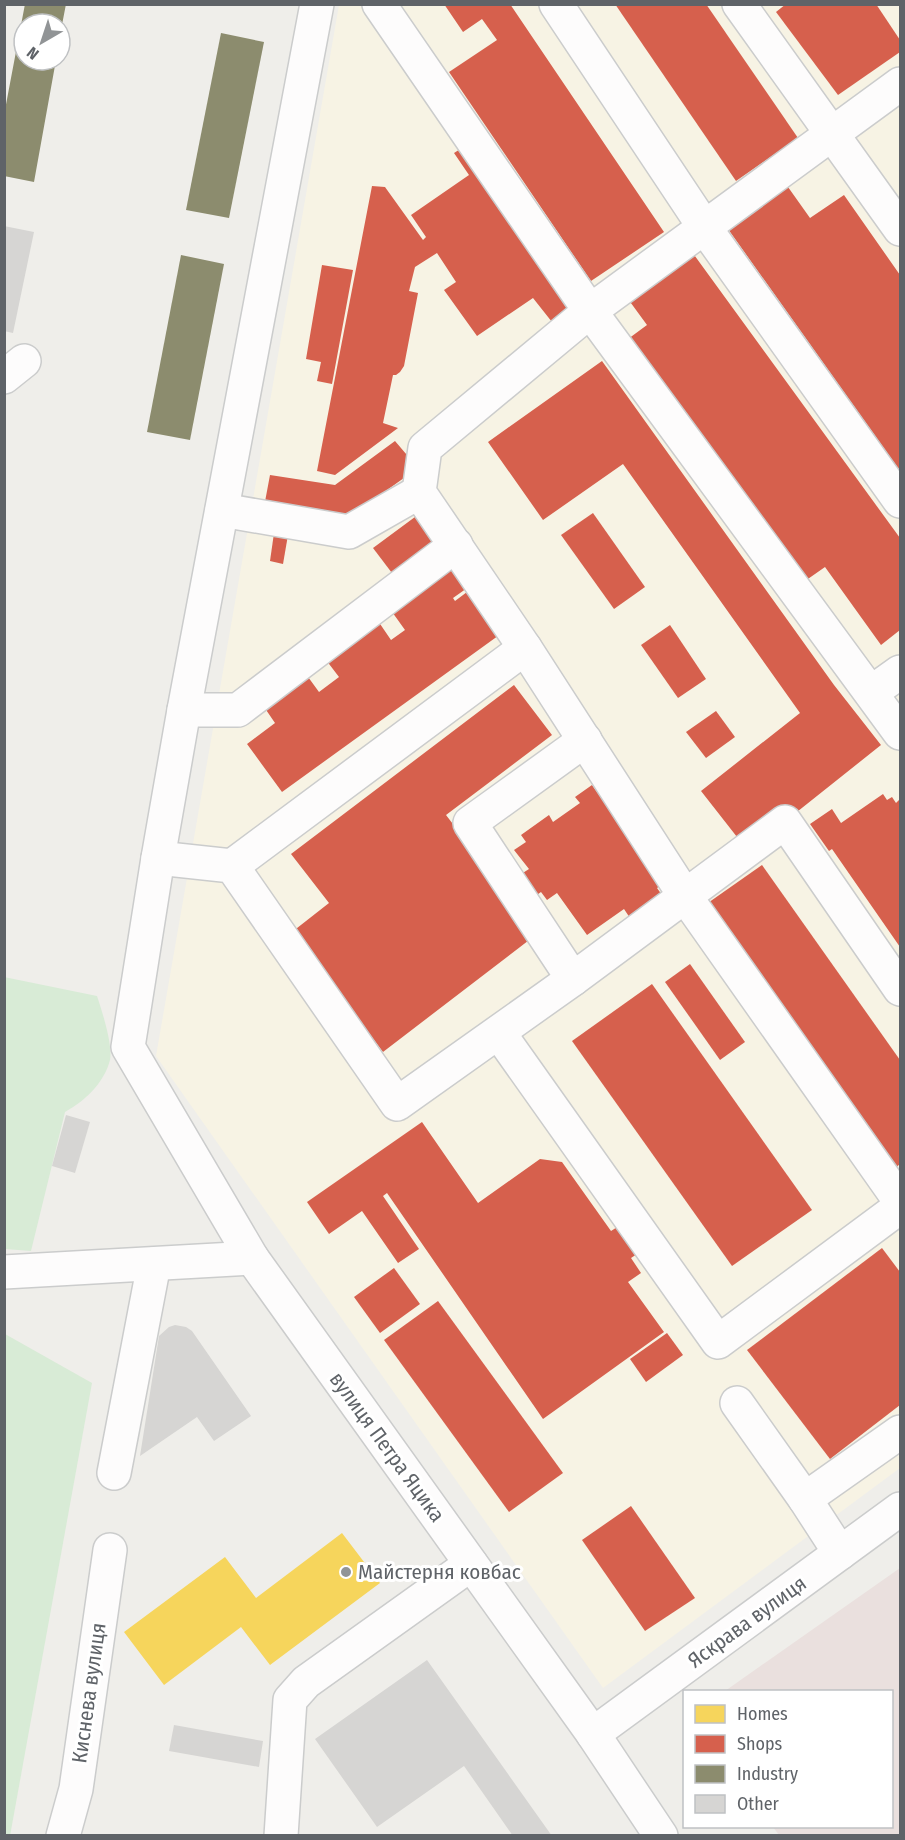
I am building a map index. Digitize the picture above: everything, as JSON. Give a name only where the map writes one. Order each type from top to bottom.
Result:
[{"type":"street","points":[[317,4],[158,858],[232,866],[525,648]]},
{"type":"street","points":[[379,4],[590,311],[900,733]]},
{"type":"street","points":[[556,4],[705,228],[900,501]]},
{"type":"street","points":[[739,4],[900,229]]},
{"type":"street","points":[[900,84],[590,311],[425,448],[419,492],[525,648],[686,896],[900,1201]]},
{"type":"street","points":[[222,510],[349,532],[419,492]]},
{"type":"street","points":[[184,710],[238,710],[456,546]]},
{"type":"street","points":[[872,693],[900,672]]},
{"type":"street","points":[[573,979],[470,823],[585,740]]},
{"type":"street","points":[[232,866],[397,1104],[573,979],[785,822],[900,989]]},
{"type":"street","name":"вулиця Петра Яцика","points":[[158,858],[128,1047],[252,1258],[593,1734],[661,1836]]},
{"type":"street","points":[[499,1032],[718,1342],[900,1207]]},
{"type":"street","points":[[4,1272],[252,1258]]},
{"type":"street","points":[[114,1473],[154,1264]]},
{"type":"street","points":[[737,1403],[840,1553]]},
{"type":"street","points":[[805,1499],[900,1432]]},
{"type":"street","name":"Яскрава вулиця","points":[[593,1734],[900,1509]]},
{"type":"street","name":"Киснева вулиця","points":[[63,1836],[76,1789],[110,1550]]},
{"type":"street","points":[[281,1836],[290,1700],[306,1682],[471,1564]]},
{"type":"shaded area","points":[[339,5],[900,5],[900,1468],[603,1688],[156,1056]]},
{"type":"shaded area","points":[[900,1568],[900,1835],[779,1835],[774,1828],[893,1828],[893,1690],[726,1690]]},
{"type":"green space","points":[[4,977],[97,996],[111,1054],[107,1068],[98,1084],[86,1097],[65,1112],[31,1251],[5,1249]]},
{"type":"green space","points":[[5,1334],[92,1383],[10,1836],[4,1835]]},
{"type":"building: Homes","points":[[342,1533],[380,1583],[270,1665],[241,1627],[164,1685],[124,1632],[225,1557],[256,1598]]},
{"type":"building: Shops","points":[[444,4],[510,4],[664,232],[591,281],[449,72],[497,40],[482,19],[463,32]]},
{"type":"building: Shops","points":[[615,4],[706,4],[798,138],[736,181]]},
{"type":"building: Shops","points":[[786,4],[876,4],[900,40],[900,52],[838,95],[776,12]]},
{"type":"building: Shops","points":[[465,146],[580,303],[552,322],[533,298],[477,336],[444,290],[456,282],[437,253],[415,267],[409,291],[418,293],[404,366],[400,372],[393,375],[383,423],[398,428],[335,475],[317,471],[372,186],[385,187],[423,240],[426,237],[411,215],[469,175],[454,153]]},
{"type":"building: Shops","points":[[788,187],[810,218],[844,195],[900,275],[900,471],[728,229]]},
{"type":"building: Shops","points":[[692,252],[900,538],[900,630],[881,645],[825,567],[805,581],[628,339],[647,325],[628,299]]},
{"type":"building: Shops","points":[[322,265],[353,270],[332,384],[317,381],[321,362],[306,359]]},
{"type":"building: Shops","points":[[602,361],[834,685],[881,745],[748,851],[701,791],[800,713],[623,464],[543,520],[488,442]]},
{"type":"building: Shops","points":[[395,441],[418,468],[342,522],[264,507],[270,475],[335,485]]},
{"type":"building: Shops","points":[[593,513],[645,587],[614,609],[561,535]]},
{"type":"building: Shops","points":[[419,514],[440,542],[395,577],[373,548]]},
{"type":"building: Shops","points":[[274,533],[288,535],[283,564],[270,561]]},
{"type":"building: Shops","points":[[455,565],[470,586],[453,598],[455,601],[471,589],[502,633],[282,792],[247,744],[275,723],[260,701],[303,670],[319,692],[339,677],[323,656],[376,618],[391,640],[405,630],[390,609]]},
{"type":"building: Shops","points":[[670,625],[706,679],[678,698],[641,645]]},
{"type":"building: Shops","points":[[514,685],[552,735],[446,815],[537,934],[383,1052],[292,932],[329,903],[291,854]]},
{"type":"building: Shops","points":[[716,711],[735,737],[706,758],[686,732]]},
{"type":"building: Shops","points":[[592,785],[663,884],[657,888],[662,895],[630,918],[624,909],[587,935],[557,893],[547,900],[541,892],[531,899],[515,878],[529,869],[514,850],[526,842],[521,835],[549,815],[553,822],[580,803],[575,797]]},
{"type":"building: Shops","points":[[883,794],[887,800],[892,797],[896,803],[900,799],[900,947],[832,849],[829,851],[810,824],[832,809],[841,823]]},
{"type":"building: Shops","points":[[762,865],[900,1060],[900,1164],[893,1170],[705,905]]},
{"type":"building: Shops","points":[[690,964],[745,1042],[720,1060],[665,982]]},
{"type":"building: Shops","points":[[652,984],[812,1210],[732,1266],[572,1041]]},
{"type":"building: Shops","points":[[422,1122],[478,1203],[540,1159],[562,1162],[611,1231],[622,1224],[640,1252],[631,1258],[641,1273],[628,1282],[664,1332],[543,1419],[387,1193],[383,1196],[419,1249],[398,1263],[362,1211],[329,1234],[307,1202]]},
{"type":"building: Shops","points":[[882,1248],[900,1272],[900,1405],[830,1459],[747,1350]]},
{"type":"building: Shops","points":[[394,1268],[420,1304],[380,1333],[354,1297]]},
{"type":"building: Shops","points":[[438,1301],[563,1473],[509,1512],[384,1340]]},
{"type":"building: Shops","points":[[667,1333],[683,1355],[646,1382],[630,1359]]},
{"type":"building: Shops","points":[[631,1506],[695,1598],[645,1631],[582,1540]]},
{"type":"building: Industry","points":[[25,4],[66,4],[64,12],[23,12]]},
{"type":"building: Industry","points":[[221,33],[264,42],[229,218],[186,210]]},
{"type":"building: Industry","points":[[12,72],[54,72],[34,182],[4,176],[4,115]]},
{"type":"building: Industry","points":[[181,255],[224,264],[190,440],[147,432]]},
{"type":"building: Other","points":[[4,226],[34,232],[13,333],[4,331]]},
{"type":"building: Other","points":[[66,1115],[90,1122],[75,1173],[52,1166]]},
{"type":"building: Other","points":[[175,1325],[192,1331],[251,1416],[214,1441],[197,1417],[140,1456],[159,1336]]},
{"type":"building: Other","points":[[427,1660],[552,1836],[513,1836],[464,1766],[377,1827],[315,1739]]},
{"type":"building: Other","points":[[174,1725],[263,1741],[259,1767],[169,1751]]},
{"type":"place","name":"Майстерня ковбас","points":[[346,1572]]}]
